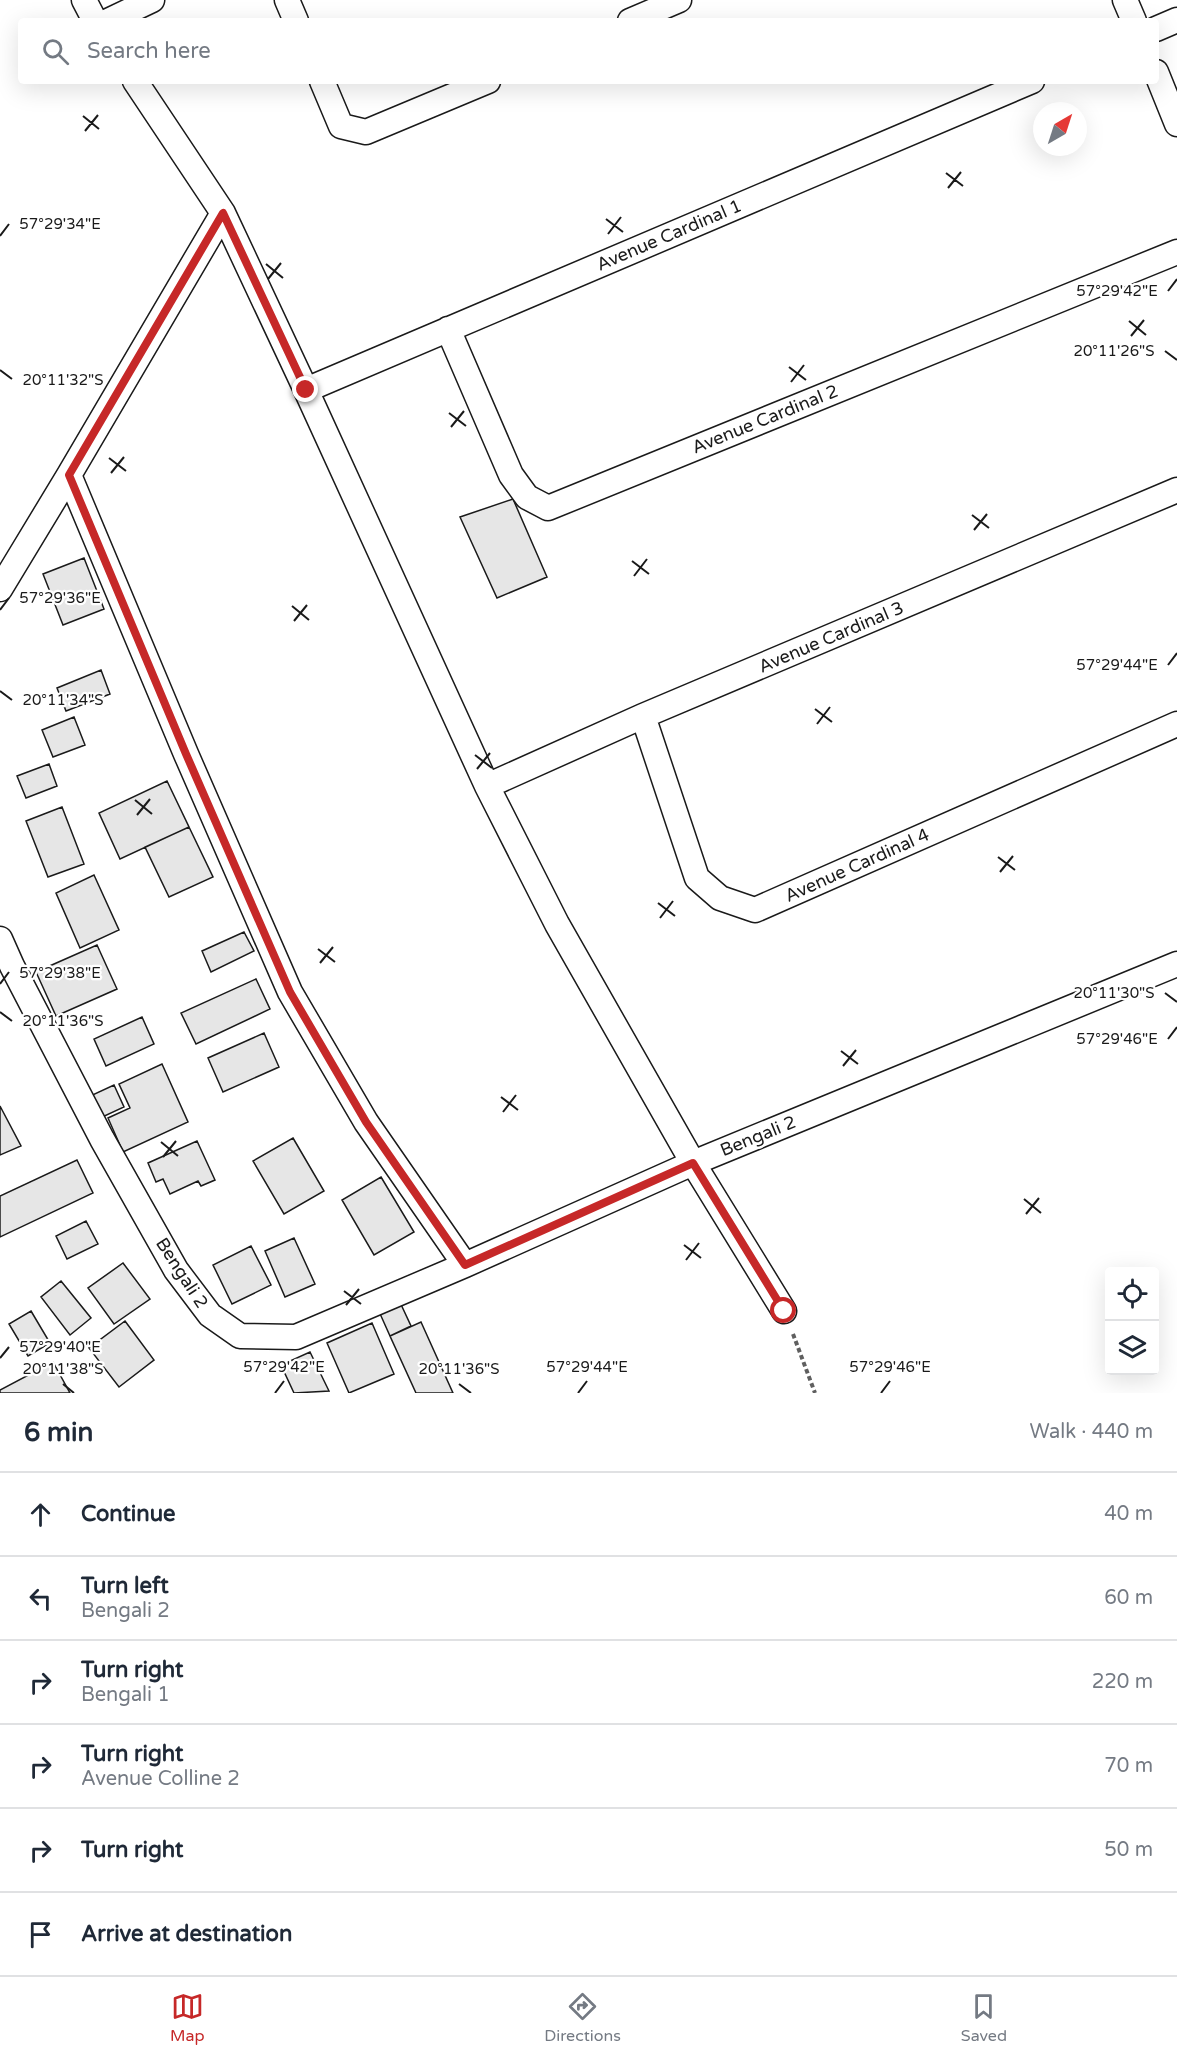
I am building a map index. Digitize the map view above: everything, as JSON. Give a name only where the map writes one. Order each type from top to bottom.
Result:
[{"type":"street","points":[[84,0],[93,18]]},
{"type":"street","points":[[114,18],[152,0]]},
{"type":"street","points":[[287,0],[295,18]]},
{"type":"street","points":[[637,18],[680,0]]},
{"type":"street","points":[[1125,0],[1133,18]]},
{"type":"street","points":[[1159,28],[1177,20]]},
{"type":"street","points":[[1159,79],[1177,124]]},
{"type":"street","points":[[137,84],[223,213],[487,786],[557,924],[693,1163],[784,1311]]},
{"type":"street","points":[[323,84],[341,126],[366,132],[481,84]]},
{"type":"street","name":"Avenue Cardinal 1","points":[[306,390],[1025,84]]},
{"type":"street","points":[[0,588],[223,213]]},
{"type":"street","name":"Avenue Cardinal 2","points":[[448,329],[511,475],[527,497],[548,508],[1177,252]]},
{"type":"street","points":[[69,475],[186,754],[290,992],[366,1122],[465,1265]]},
{"type":"street","name":"Avenue Cardinal 3","points":[[487,786],[643,716],[1177,490]]},
{"type":"street","name":"Avenue Cardinal 4","points":[[643,716],[697,878],[720,898],[755,910],[1177,724]]},
{"type":"street","name":"Bengali 2","points":[[0,939],[102,1139],[176,1270],[210,1315],[240,1336],[296,1337],[465,1265],[693,1163],[1177,964]]},
{"type":"path","points":[[784,1311],[815,1393]]},
{"type":"building","points":[[513,499],[547,577],[497,598],[460,517]]},
{"type":"building","points":[[84,558],[104,609],[63,625],[43,574]]},
{"type":"building","points":[[101,670],[110,694],[66,711],[57,688]]},
{"type":"building","points":[[74,717],[85,745],[53,757],[42,730]]},
{"type":"building","points":[[49,764],[57,786],[26,798],[17,776]]},
{"type":"building","points":[[167,781],[189,827],[120,859],[99,813]]},
{"type":"building","points":[[62,807],[84,864],[48,877],[26,821]]},
{"type":"building","points":[[189,827],[213,877],[169,897],[145,847]]},
{"type":"building","points":[[94,875],[119,930],[80,948],[56,893]]},
{"type":"building","points":[[244,932],[254,951],[211,972],[202,951]]},
{"type":"building","points":[[97,945],[117,989],[56,1016],[36,972]]},
{"type":"building","points":[[256,979],[270,1009],[196,1044],[181,1013]]},
{"type":"building","points":[[142,1017],[154,1044],[106,1066],[94,1039]]},
{"type":"building","points":[[264,1033],[279,1067],[223,1092],[208,1058]]},
{"type":"building","points":[[162,1064],[188,1122],[123,1152],[108,1118],[130,1108],[119,1084]]},
{"type":"building","points":[[114,1085],[124,1107],[98,1119],[88,1097]]},
{"type":"building","points":[[0,1106],[21,1146],[0,1155]]},
{"type":"building","points":[[293,1138],[324,1191],[284,1214],[253,1161]]},
{"type":"building","points":[[197,1141],[215,1180],[201,1186],[198,1181],[170,1194],[163,1179],[156,1182],[148,1163]]},
{"type":"building","points":[[77,1160],[93,1193],[0,1237],[0,1196]]},
{"type":"building","points":[[381,1177],[414,1232],[374,1255],[342,1200]]},
{"type":"building","points":[[86,1221],[98,1244],[67,1259],[56,1236]]},
{"type":"building","points":[[294,1238],[315,1284],[285,1297],[265,1251]]},
{"type":"building","points":[[251,1246],[271,1285],[232,1304],[213,1265]]},
{"type":"building","points":[[123,1263],[150,1299],[114,1324],[88,1288]]},
{"type":"building","points":[[61,1281],[91,1318],[70,1335],[41,1297]]},
{"type":"building","points":[[398,1298],[411,1326],[390,1336],[377,1307]]},
{"type":"building","points":[[31,1311],[50,1343],[28,1356],[9,1324]]},
{"type":"building","points":[[125,1321],[154,1360],[119,1387],[89,1348]]},
{"type":"building","points":[[421,1322],[453,1393],[416,1393],[390,1336]]},
{"type":"building","points":[[372,1323],[394,1374],[349,1393],[327,1343]]},
{"type":"building","points":[[310,1352],[329,1391],[294,1393],[281,1365]]},
{"type":"building","points":[[53,1362],[70,1393],[0,1393],[0,1390]]},
{"type":"route","points":[[306,390],[223,213],[69,475],[186,754],[290,992],[366,1122],[465,1265],[693,1163],[784,1311]]}]
